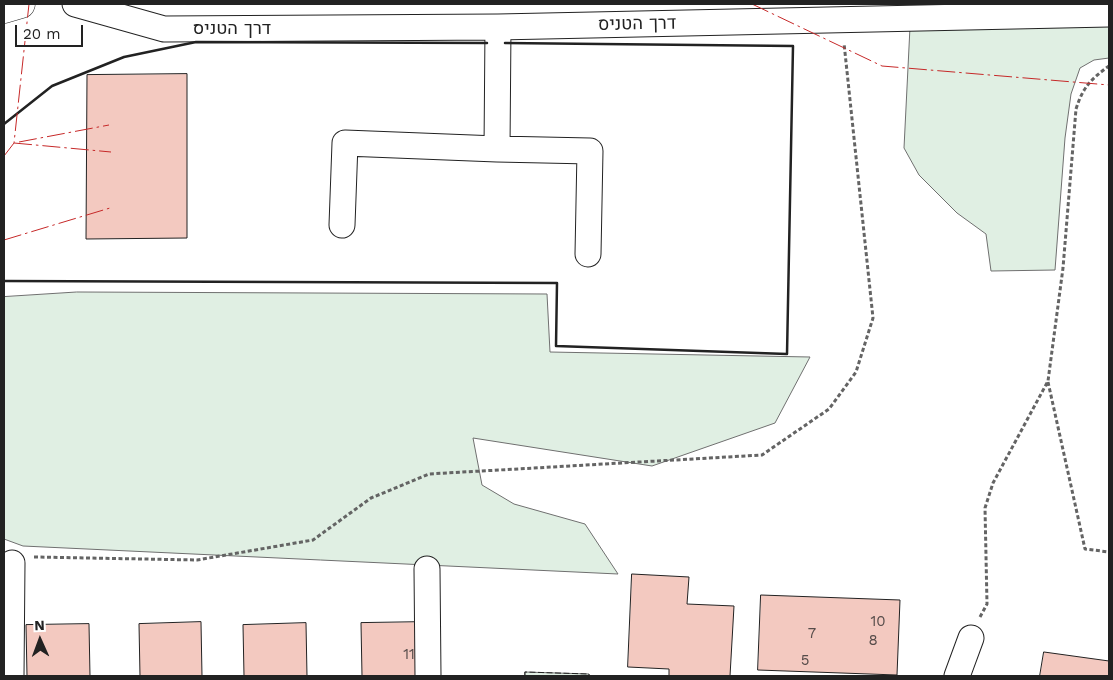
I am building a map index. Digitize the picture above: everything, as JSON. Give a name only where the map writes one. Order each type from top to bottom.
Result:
[{"type":"main road","points":[[4,9],[21,4]]},
{"type":"street","name":"דרך הטניס","points":[[75,4],[164,29],[498,27],[1109,14]]},
{"type":"street","points":[[124,4],[164,29]]},
{"type":"street","points":[[497,149],[498,27]]},
{"type":"street","points":[[342,225],[346,143],[590,151],[588,254]]},
{"type":"street","points":[[11,676],[12,563]]},
{"type":"street","points":[[427,569],[428,676]]},
{"type":"street","points":[[957,676],[971,638]]},
{"type":"path","points":[[12,563],[10,556],[197,560],[313,540],[371,498],[429,474],[762,455],[829,409],[856,372],[873,318],[842,20]]},
{"type":"path","points":[[1109,66],[1092,78],[1082,92],[1076,109],[1063,268],[1048,381],[1085,549],[1109,552]]},
{"type":"path","points":[[971,638],[987,604],[985,508],[993,483],[1048,381]]},
{"type":"green space","points":[[1109,25],[1109,58],[1094,60],[1080,68],[1071,94],[1065,138],[1055,270],[991,271],[986,234],[957,213],[919,175],[904,148],[910,27]]},
{"type":"green space","points":[[77,292],[547,294],[550,352],[810,357],[775,423],[652,466],[473,438],[482,485],[514,504],[585,524],[618,574],[23,546],[4,539],[4,297]]},
{"type":"green space","points":[[525,672],[589,674],[589,676],[525,676]]},
{"type":"building","points":[[187,74],[187,238],[86,239],[87,75]]},
{"type":"building","points":[[632,574],[689,577],[687,604],[734,606],[730,676],[669,676],[669,669],[628,667]]},
{"type":"building","points":[[761,595],[900,600],[897,675],[758,670]]},
{"type":"building","points":[[201,622],[202,676],[140,676],[139,624]]},
{"type":"building","points":[[424,622],[425,676],[362,676],[361,623]]},
{"type":"building","points":[[306,623],[307,676],[244,676],[243,625]]},
{"type":"building","points":[[89,624],[90,676],[27,676],[26,625]]},
{"type":"building","points":[[1044,652],[1109,661],[1109,676],[1040,676]]},
{"type":"fence","points":[[525,676],[525,672],[589,674],[589,676]]},
{"type":"wall","points":[[4,124],[52,86],[124,57],[196,42],[487,43]]},
{"type":"wall","points":[[4,281],[557,283],[556,346],[787,354],[793,46],[505,43]]},
{"type":"power","points":[[4,156],[14,143],[29,4]]},
{"type":"power","points":[[752,4],[882,66],[1109,85]]},
{"type":"power","points":[[19,142],[109,125]]},
{"type":"power","points":[[14,143],[111,152]]},
{"type":"power","points":[[4,240],[110,208]]}]
